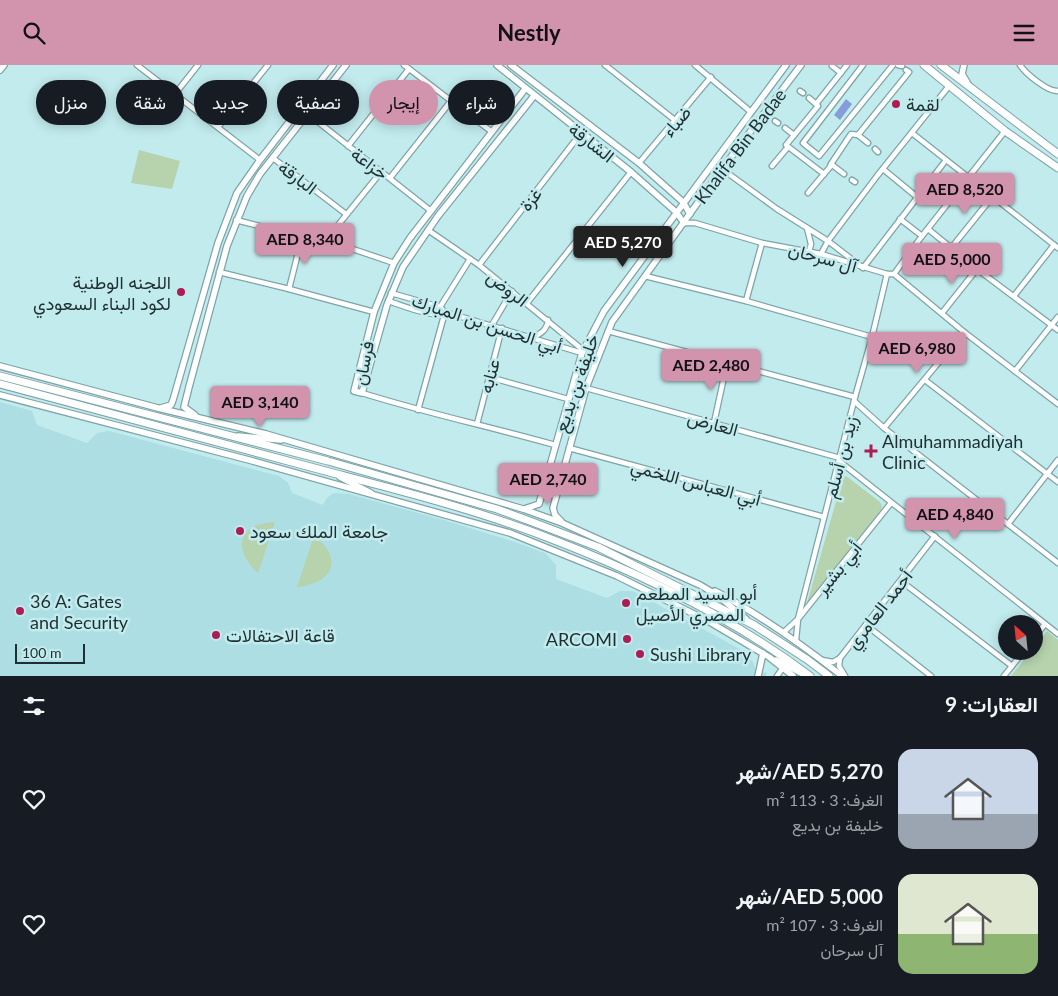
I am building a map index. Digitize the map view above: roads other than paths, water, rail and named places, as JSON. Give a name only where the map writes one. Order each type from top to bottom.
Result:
[{"type":"main road","points":[[924,65],[1005,131],[1058,167]]},
{"type":"main road","points":[[941,65],[1058,155]]},
{"type":"main road","points":[[0,376],[229,435],[497,509],[598,547],[754,625],[829,676]]},
{"type":"main road","points":[[0,384],[461,508],[549,538],[619,567],[694,604],[768,646],[810,676]]},
{"type":"street","points":[[0,70],[4,65]]},
{"type":"street","points":[[137,65],[156,80]]},
{"type":"street","points":[[184,82],[198,65]]},
{"type":"street","points":[[218,127],[268,65]]},
{"type":"street","points":[[158,408],[171,405],[218,243],[237,193],[260,159],[333,65]]},
{"type":"street","points":[[334,80],[346,65]]},
{"type":"street","points":[[404,65],[448,99]]},
{"type":"street","name":"الشارقة","points":[[497,65],[631,172],[676,212],[684,223]]},
{"type":"street","name":"الشارقة","points":[[511,65],[639,163],[684,202],[690,214]]},
{"type":"street","points":[[605,65],[676,121]]},
{"type":"street","points":[[695,65],[751,112]]},
{"type":"street","name":"خليفة بن بديع","points":[[523,509],[533,508],[539,504],[583,351],[604,311],[786,65]]},
{"type":"street","name":"Khalifa Bin Badae","points":[[562,523],[552,508],[586,388],[612,322],[722,169],[801,65]]},
{"type":"street","points":[[772,166],[788,147],[786,145],[818,106],[816,104],[847,65]]},
{"type":"street","points":[[863,65],[801,143],[820,158],[893,65]]},
{"type":"street","points":[[964,65],[962,74],[974,91]]},
{"type":"street","points":[[1020,65],[1026,73],[1052,91],[1058,91]]},
{"type":"street","points":[[832,66],[840,75]]},
{"type":"street","points":[[348,146],[409,69]]},
{"type":"street","points":[[858,135],[878,105],[909,72],[906,70]]},
{"type":"street","name":"ضباء","points":[[639,163],[711,77]]},
{"type":"street","points":[[821,254],[828,241],[949,86]]},
{"type":"street","name":"فرسان","points":[[525,89],[431,211],[394,263],[374,312],[354,391],[362,393],[389,297],[403,267],[428,230],[534,96]]},
{"type":"street","points":[[809,98],[816,104]]},
{"type":"street","points":[[184,102],[260,159]]},
{"type":"street","points":[[390,178],[448,104]]},
{"type":"street","points":[[199,418],[184,407],[226,246],[236,220],[260,174],[299,125]]},
{"type":"street","name":"خزاعة","points":[[322,125],[431,211]]},
{"type":"street","points":[[483,125],[492,132]]},
{"type":"street","points":[[785,128],[793,137]]},
{"type":"street","points":[[1005,131],[922,235],[894,274],[964,332],[1058,404]]},
{"type":"street","name":"غزة","points":[[479,265],[582,133]]},
{"type":"street","points":[[912,133],[1056,246],[1014,296]]},
{"type":"street","points":[[808,193],[824,174],[851,135],[858,135],[868,143]]},
{"type":"street","points":[[788,147],[824,174]]},
{"type":"street","name":"البارقة","points":[[273,158],[346,214]]},
{"type":"street","points":[[722,169],[780,211],[828,241],[863,268],[946,160]]},
{"type":"street","points":[[829,165],[844,174]]},
{"type":"street","points":[[883,169],[917,197]]},
{"type":"street","points":[[326,240],[381,172]]},
{"type":"street","points":[[527,303],[631,172]]},
{"type":"street","points":[[952,247],[993,196]]},
{"type":"street","points":[[690,214],[696,223]]},
{"type":"street","points":[[900,219],[922,235]]},
{"type":"street","points":[[236,220],[302,237],[326,240],[394,263]]},
{"type":"street","name":"آل سرحان","points":[[684,223],[696,223],[762,243],[821,254],[887,275],[894,274]]},
{"type":"street","points":[[807,228],[811,244],[809,252]]},
{"type":"street","points":[[928,229],[977,269],[1058,330]]},
{"type":"street","name":"الروض","points":[[428,230],[479,265],[548,320],[583,351]]},
{"type":"street","points":[[289,289],[302,237]]},
{"type":"street","points":[[746,301],[762,243]]},
{"type":"street","points":[[440,307],[470,259]]},
{"type":"street","points":[[942,313],[977,269]]},
{"type":"street","points":[[219,273],[289,289],[374,312]]},
{"type":"street","name":"زيد بن أسلم","points":[[796,640],[798,619],[887,275]]},
{"type":"street","points":[[645,276],[746,301],[872,337]]},
{"type":"street","points":[[492,325],[512,291]]},
{"type":"street","points":[[382,293],[433,314],[445,312],[418,410]]},
{"type":"street","name":"أبي الحسن بن المبارك","points":[[389,297],[440,307],[445,312],[583,351]]},
{"type":"street","points":[[1016,371],[1058,317]]},
{"type":"street","points":[[532,337],[540,334],[547,326],[548,320]]},
{"type":"street","name":"عنابه","points":[[476,423],[502,328]]},
{"type":"street","points":[[608,331],[855,399],[884,427],[1058,563]]},
{"type":"street","points":[[884,427],[964,332]]},
{"type":"street","points":[[714,423],[727,363]]},
{"type":"street","points":[[0,366],[291,441],[523,509],[562,523],[714,590],[748,608],[796,640],[843,676]]},
{"type":"street","points":[[489,377],[568,399]]},
{"type":"street","points":[[925,380],[1058,481]]},
{"type":"street","points":[[177,385],[179,393],[184,395],[189,387]]},
{"type":"street","name":"العارض","points":[[586,388],[839,460]]},
{"type":"street","points":[[362,393],[418,410],[476,423],[555,445]]},
{"type":"street","points":[[0,395],[249,460],[510,533],[617,576],[700,617],[806,676]]},
{"type":"street","points":[[229,435],[291,441]]},
{"type":"street","name":"أبي العباس اللخمي","points":[[569,448],[824,517]]},
{"type":"street","points":[[839,460],[1058,634]]},
{"type":"street","points":[[1008,524],[1058,460]]},
{"type":"street","points":[[331,473],[375,495]]},
{"type":"street","points":[[544,488],[548,495],[552,495],[558,489]]},
{"type":"street","name":"أبي بشير","points":[[784,632],[798,619],[891,503]]},
{"type":"street","name":"أحمد العامري","points":[[840,658],[935,536]]},
{"type":"street","points":[[901,581],[1012,666]]},
{"type":"street","points":[[700,585],[717,595],[754,625]]},
{"type":"street","points":[[866,625],[931,676]]},
{"type":"street","points":[[758,676],[763,653]]},
{"type":"street","points":[[769,657],[793,676]]},
{"type":"street","points":[[821,660],[833,662],[840,658]]},
{"type":"street","points":[[840,658],[839,666],[843,676]]},
{"type":"street","points":[[1004,676],[1017,660]]},
{"type":"street","points":[[777,676],[782,669]]},
{"type":"water","points":[[846,99],[852,104],[840,120],[834,115]]},
{"type":"place","name":"لقمة","points":[[896,104]]},
{"type":"place","name":"اللجنه الوطنية لكود البناء السعودي","points":[[181,292]]},
{"type":"place","name":"Almuhammadiyah Clinic","points":[[871,451]]},
{"type":"place","name":"جامعة الملك سعود","points":[[240,531]]},
{"type":"place","name":"أبو السيد المطعم المصري اﻷصيل","points":[[626,603]]},
{"type":"place","name":"36 A: Gates and Security","points":[[20,611]]},
{"type":"place","name":"قاعة الاحتفالات","points":[[216,635]]},
{"type":"place","name":"ARCOMI","points":[[627,639]]},
{"type":"place","name":"Sushi Library","points":[[640,654]]}]
